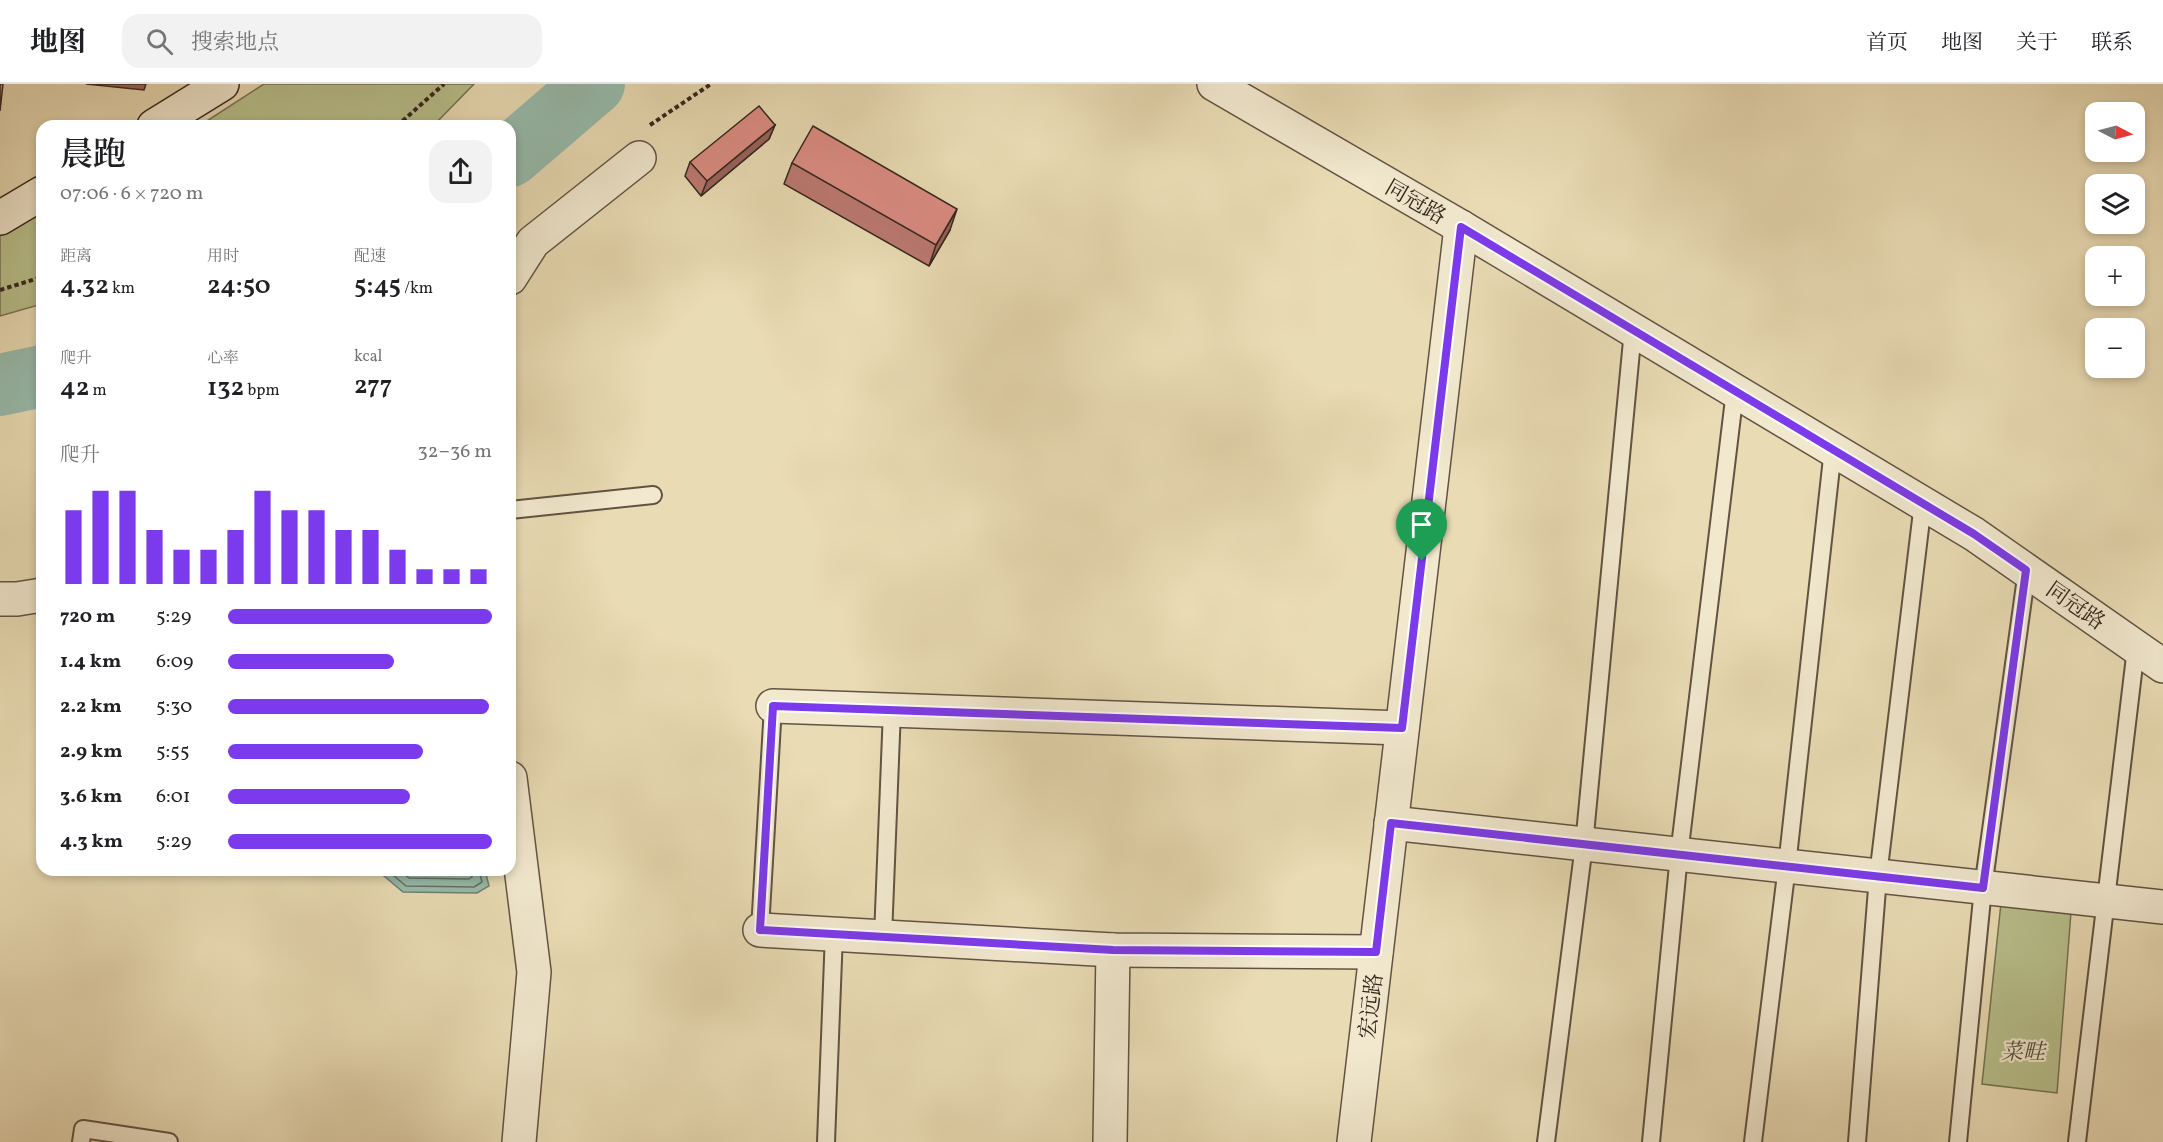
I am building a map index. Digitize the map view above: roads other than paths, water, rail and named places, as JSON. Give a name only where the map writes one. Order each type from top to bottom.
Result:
[{"type":"street","points":[[164,120],[222,84]]},
{"type":"street","name":"同冠路","points":[[1214,84],[1461,227],[1974,534],[2163,666]]},
{"type":"street","points":[[516,269],[533,242],[639,158]]},
{"type":"street","points":[[0,218],[36,197]]},
{"type":"street","name":"宏远路","points":[[1354,1142],[1461,227]]},
{"type":"street","points":[[0,599],[36,596]]},
{"type":"street","points":[[773,706],[1402,728]]},
{"type":"street","points":[[1391,823],[2163,907]]},
{"type":"street","points":[[516,826],[534,972],[519,1142]]},
{"type":"street","points":[[760,930],[1113,950],[1376,952]]},
{"type":"street","points":[[1110,1142],[1113,950]]},
{"type":"lane","points":[[1546,1142],[1584,845],[1633,330]]},
{"type":"lane","points":[[1651,1142],[1679,855],[1735,391]]},
{"type":"lane","points":[[1753,1142],[1787,867],[1833,449]]},
{"type":"lane","points":[[516,509],[653,495]]},
{"type":"lane","points":[[1857,1142],[1878,876],[1923,503]]},
{"type":"lane","points":[[1958,1142],[1983,888],[2026,570]]},
{"type":"lane","points":[[2077,1142],[2136,648]]},
{"type":"lane","points":[[760,930],[773,706]]},
{"type":"lane","points":[[883,937],[892,710]]},
{"type":"lane","points":[[826,1142],[834,933]]},
{"type":"lane","points":[[81,1142],[83,1129],[169,1142]]},
{"type":"water","points":[[384,876],[486,876],[489,886],[477,893],[403,892]]},
{"type":"waterway","points":[[516,151],[594,84]]},
{"type":"waterway","points":[[0,385],[36,377]]},
{"type":"park label","name":"菜畦","points":[[2023,1051]]}]
